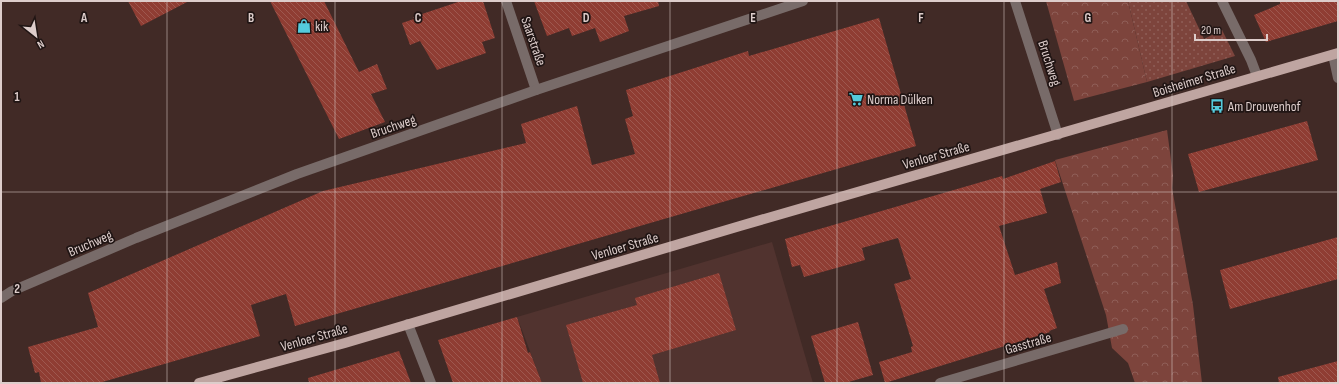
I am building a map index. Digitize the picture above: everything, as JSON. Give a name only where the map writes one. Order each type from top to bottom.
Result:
[{"type":"main road","name":"Boisheimer Straße","points":[[1058,134],[1335,54]]},
{"type":"main road","name":"Venloer Straße","points":[[199,383],[408,324],[1058,134]]},
{"type":"street","name":"Saarstraße","points":[[506,1],[536,90]]},
{"type":"street","name":"Bruchweg","points":[[1,298],[12,291],[136,238],[296,174],[536,90],[803,1]]},
{"type":"street","name":"Bruchweg","points":[[1015,1],[1058,134]]},
{"type":"street","points":[[1222,1],[1251,60],[1257,76]]},
{"type":"street","points":[[1335,54],[1338,78]]},
{"type":"street","points":[[408,324],[431,383]]},
{"type":"street","name":"Gasstraße","points":[[940,383],[1123,329]]},
{"type":"shaded area","points":[[772,242],[813,383],[542,383],[517,317]]},
{"type":"green space","points":[[1046,1],[1128,1],[1147,82],[1074,101]]},
{"type":"green space","points":[[1128,1],[1186,1],[1204,39],[1222,30],[1235,56],[1147,82]]},
{"type":"green space","points":[[1167,130],[1173,175],[1172,188],[1193,305],[1202,383],[1135,383],[1128,363],[1112,348],[1106,315],[1055,160]]},
{"type":"building","points":[[128,1],[189,1],[141,26]]},
{"type":"building","points":[[270,1],[324,1],[359,72],[377,64],[387,89],[371,94],[385,122],[339,139]]},
{"type":"building","points":[[461,1],[483,1],[495,38],[482,42],[486,53],[437,70],[420,41],[410,45],[402,23],[414,19],[413,17]]},
{"type":"building","points":[[534,1],[658,1],[659,6],[624,16],[629,31],[600,42],[595,28],[572,36],[569,28],[547,36]]},
{"type":"building","points":[[1280,1],[1338,1],[1338,21],[1266,42],[1254,15],[1280,4]]},
{"type":"building","points":[[879,18],[916,146],[295,326],[286,294],[251,305],[260,336],[99,383],[41,383],[39,372],[35,373],[28,347],[98,327],[88,293],[323,191],[526,143],[521,124],[577,106],[592,165],[635,154],[625,119],[633,116],[626,90],[748,51],[749,56]]},
{"type":"building","points":[[1307,121],[1318,160],[1199,192],[1188,154]]},
{"type":"building","points":[[1055,161],[1061,182],[1040,189],[1047,213],[999,226],[1015,275],[1057,262],[1061,283],[1044,289],[1057,328],[1049,331],[1050,332],[885,383],[879,362],[912,352],[911,347],[913,346],[894,284],[911,279],[898,238],[862,248],[865,260],[804,277],[800,265],[792,267],[785,239],[1002,176],[1003,179]]},
{"type":"building","points":[[1338,237],[1338,279],[1230,309],[1220,270]]},
{"type":"building","points":[[719,273],[736,330],[652,355],[660,383],[583,383],[566,325],[637,305],[635,298]]},
{"type":"building","points":[[517,317],[528,353],[530,352],[542,383],[453,383],[438,340]]},
{"type":"building","points":[[858,322],[873,375],[845,383],[825,383],[811,336]]},
{"type":"building","points":[[399,351],[411,383],[309,383],[308,378]]},
{"type":"building","points":[[1338,361],[1338,383],[1279,383],[1278,377]]},
{"type":"place","name":"kik","points":[[304,26]]},
{"type":"place","name":"Norma Dülken","points":[[856,99]]},
{"type":"place","name":"Am Drouvenhof","points":[[1217,106]]}]
